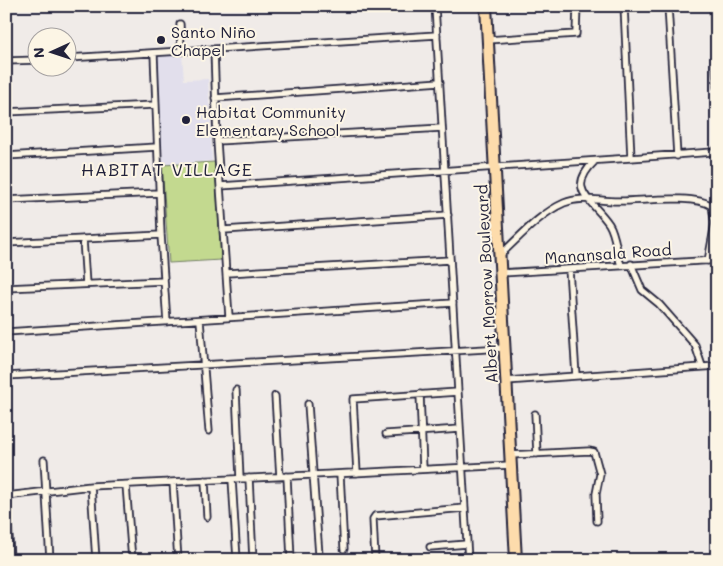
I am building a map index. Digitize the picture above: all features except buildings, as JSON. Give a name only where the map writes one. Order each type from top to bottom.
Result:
[{"type":"highway","name":"Albert Morrow Boulevard","points":[[486,6],[516,560]]},
{"type":"street","points":[[435,6],[468,560]]},
{"type":"street","points":[[488,40],[576,34],[577,6]]},
{"type":"street","points":[[624,6],[631,158]]},
{"type":"street","points":[[668,6],[677,156]]},
{"type":"street","points":[[713,6],[717,87]]},
{"type":"street","points":[[180,24],[181,51]]},
{"type":"street","points":[[78,58],[437,35]]},
{"type":"street","points":[[214,49],[217,141],[229,317]]},
{"type":"street","points":[[154,54],[161,235],[167,322]]},
{"type":"street","points":[[6,61],[28,60]]},
{"type":"street","points":[[216,98],[440,82]]},
{"type":"street","points":[[6,112],[155,105]]},
{"type":"street","points":[[217,141],[442,128]]},
{"type":"street","points":[[6,156],[158,147]]},
{"type":"street","points":[[220,186],[677,156],[713,152],[717,149]]},
{"type":"street","points":[[594,161],[584,171],[581,178],[582,190],[586,198],[609,224],[621,265]]},
{"type":"street","points":[[6,200],[159,193]]},
{"type":"street","points":[[499,256],[555,208],[573,200],[586,198],[620,201],[661,199],[708,204],[714,210],[715,223],[708,261]]},
{"type":"street","points":[[224,230],[448,215]]},
{"type":"street","points":[[6,244],[161,235]]},
{"type":"street","points":[[83,239],[86,284]]},
{"type":"street","points":[[227,273],[450,260]]},
{"type":"street","name":"Manansala Road","points":[[500,273],[717,260]]},
{"type":"street","points":[[631,264],[642,290],[660,304],[695,345],[702,366]]},
{"type":"street","points":[[569,269],[576,376]]},
{"type":"street","points":[[6,288],[164,280]]},
{"type":"street","points":[[6,332],[453,303]]},
{"type":"street","points":[[200,320],[209,431]]},
{"type":"street","points":[[6,376],[504,348]]},
{"type":"street","points":[[506,381],[717,366]]},
{"type":"street","points":[[236,390],[240,479]]},
{"type":"street","points":[[357,473],[353,399],[458,392]]},
{"type":"street","points":[[420,394],[423,469]]},
{"type":"street","points":[[275,396],[284,476],[290,560]]},
{"type":"street","points":[[308,404],[319,555]]},
{"type":"street","points":[[534,414],[537,454]]},
{"type":"street","points":[[386,434],[460,429]]},
{"type":"street","points":[[7,496],[46,493],[91,486],[463,467],[537,454],[594,452],[600,474],[596,494],[597,521]]},
{"type":"street","points":[[44,460],[50,560]]},
{"type":"street","points":[[340,474],[344,549]]},
{"type":"street","points":[[6,475],[10,560]]},
{"type":"street","points":[[249,478],[253,560]]},
{"type":"street","points":[[232,479],[237,560]]},
{"type":"street","points":[[205,480],[206,517]]},
{"type":"street","points":[[173,482],[178,560]]},
{"type":"street","points":[[126,485],[132,560]]},
{"type":"street","points":[[91,486],[96,560]]},
{"type":"street","points":[[375,560],[373,519],[375,516],[465,508]]},
{"type":"street","points":[[430,547],[467,544]]},
{"type":"shaded area","name":"Habitat Community Elementary School","points":[[182,55],[184,80],[208,79],[212,161],[163,165],[158,57]]},
{"type":"green space","points":[[215,162],[221,260],[169,263],[162,165]]},
{"type":"place","name":"Santo Niño Chapel","points":[[161,40]]},
{"type":"place","name":"Habitat Community Elementary School","points":[[186,120]]},
{"type":"district","name":"HABITAT VILLAGE","points":[[167,169]]}]
